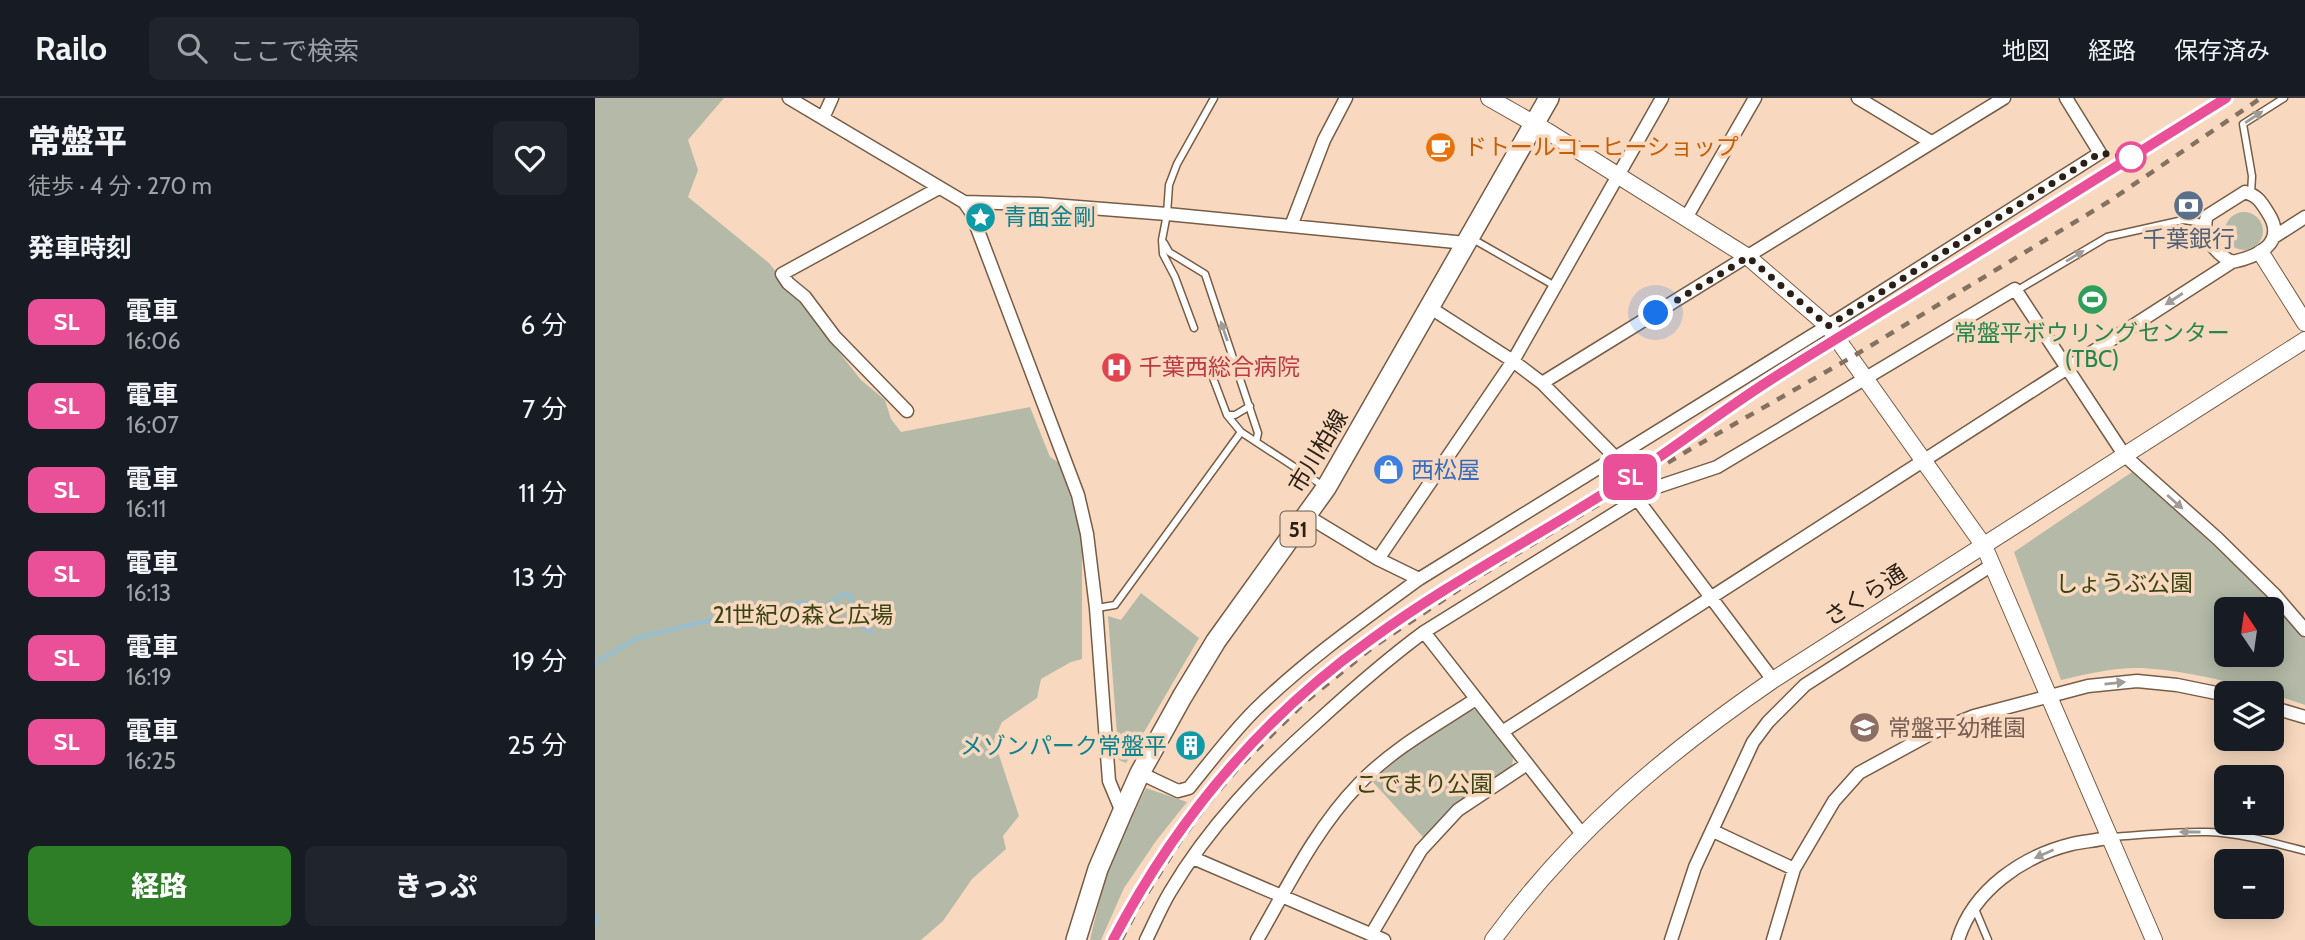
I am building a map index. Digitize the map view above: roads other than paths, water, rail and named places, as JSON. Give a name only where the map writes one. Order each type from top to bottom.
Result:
[{"type":"main road","name":"市川柏線","points":[[1076,940],[1098,869],[1122,813],[1182,697],[1216,641],[1326,488],[1549,98]]},
{"type":"street","points":[[789,98],[964,202],[971,212],[1078,495],[1087,534],[1109,781],[1122,813]]},
{"type":"street","points":[[823,118],[832,98]]},
{"type":"street","points":[[1291,226],[1324,140],[1346,98]]},
{"type":"street","points":[[1489,98],[1748,257],[1828,326],[1984,546],[2154,940]]},
{"type":"street","points":[[1378,559],[1513,361],[1662,98]]},
{"type":"street","points":[[1686,218],[1755,98]]},
{"type":"street","points":[[1858,98],[1931,142]]},
{"type":"street","points":[[1542,383],[2004,98]]},
{"type":"street","points":[[1140,774],[1178,791],[1189,788],[1255,710],[1304,666],[1419,579],[1828,326],[2100,153],[2066,98]]},
{"type":"street","points":[[907,411],[835,337],[805,297],[788,283],[782,274],[939,188]]},
{"type":"street","points":[[2232,262],[2221,256],[2204,231],[2204,223],[2207,216],[2245,191],[2257,196],[2274,222],[2274,237]]},
{"type":"street","points":[[964,202],[1040,204],[1467,240]]},
{"type":"street","points":[[1502,732],[2232,262],[2261,253],[2274,237],[2305,217]]},
{"type":"street","points":[[2261,253],[2305,323]]},
{"type":"street","points":[[1146,940],[1170,892],[1193,858],[1221,820],[1281,753],[1363,679],[1424,632],[1657,487],[1717,467],[2015,289],[2125,456],[2218,539],[2274,594],[2305,630]]},
{"type":"street","points":[[1429,307],[1542,383],[1615,457]]},
{"type":"street","name":"さくら通","points":[[1493,940],[1543,876],[1582,834],[1658,764],[1718,718],[1773,680],[2305,340]]},
{"type":"street","points":[[1637,499],[1773,680]]},
{"type":"street","points":[[1307,516],[1378,559],[1419,579]]},
{"type":"street","points":[[1671,940],[1695,867],[1753,742],[1785,704],[1805,685],[1991,565]]},
{"type":"street","points":[[1424,632],[1582,834]]},
{"type":"street","points":[[1773,940],[1794,869],[1834,801],[1859,773],[1934,732],[1974,716],[2088,686],[2137,681],[2214,693]]},
{"type":"street","points":[[1257,940],[1319,835],[1360,782],[1389,757],[1476,699]]},
{"type":"street","points":[[2284,711],[2305,717]]},
{"type":"street","points":[[1193,858],[1380,938],[1421,850],[1458,810],[1527,764]]},
{"type":"street","points":[[1713,831],[1794,869]]},
{"type":"street","points":[[1958,940],[1974,908],[2001,879],[2024,863],[2049,851],[2110,837]]},
{"type":"lane","points":[[1194,328],[1175,276],[1163,254],[1162,240],[1169,185],[1177,164],[1215,98]]},
{"type":"lane","points":[[2251,194],[2252,176],[2243,124],[2284,98]]},
{"type":"lane","points":[[2016,291],[2107,237],[2183,220],[2204,223]]},
{"type":"lane","points":[[1162,240],[1169,252],[1205,274],[1250,406],[1258,433],[1256,442]]},
{"type":"lane","points":[[1467,240],[1555,286]]},
{"type":"lane","points":[[1175,276],[1188,265]]},
{"type":"lane","points":[[1207,362],[1227,415],[1241,432],[1326,488]]},
{"type":"lane","points":[[1227,415],[1235,415],[1250,406]]},
{"type":"lane","points":[[1095,608],[1115,605],[1241,432]]},
{"type":"lane","points":[[2110,837],[2157,832],[2211,832],[2305,851]]},
{"type":"lane","points":[[1974,908],[1988,940]]},
{"type":"waterway","points":[[595,663],[637,638],[711,620],[724,614],[744,618],[800,602],[825,606],[844,594],[850,595],[862,626],[872,633]]},
{"type":"waterway","points":[[595,914],[598,923]]},
{"type":"railway","points":[[1657,459],[1761,386],[2226,98]]},
{"type":"railway","points":[[1121,940],[1179,843],[1208,803],[1240,766],[1305,702],[1373,647],[1470,582],[1689,450],[1852,357],[2108,202],[2261,98]]},
{"type":"train","name":"SL","points":[[1113,940],[1132,903],[1173,838],[1203,798],[1267,727],[1329,671],[1368,641],[1409,612],[1638,472],[1761,386],[2226,98]]},
{"type":"place","name":"ドトールコーヒーショップ","points":[[1441,147]]},
{"type":"place","name":"千葉銀行","points":[[2189,205]]},
{"type":"place","name":"青面金剛","points":[[981,217]]},
{"type":"place","name":"常盤平ボウリングセンター (TBC)","points":[[2092,299]]},
{"type":"place","name":"千葉西総合病院","points":[[1116,367]]},
{"type":"place","name":"西松屋","points":[[1388,470]]},
{"type":"place","name":"常盤平幼稚園","points":[[1865,728]]},
{"type":"place","name":"メゾンパーク常盤平","points":[[1190,746]]},
{"type":"park label","name":"しょうぶ公園","points":[[2124,583]]},
{"type":"park label","name":"21世紀の森と広場","points":[[803,615]]},
{"type":"park label","name":"こでまり公園","points":[[1424,784]]}]
